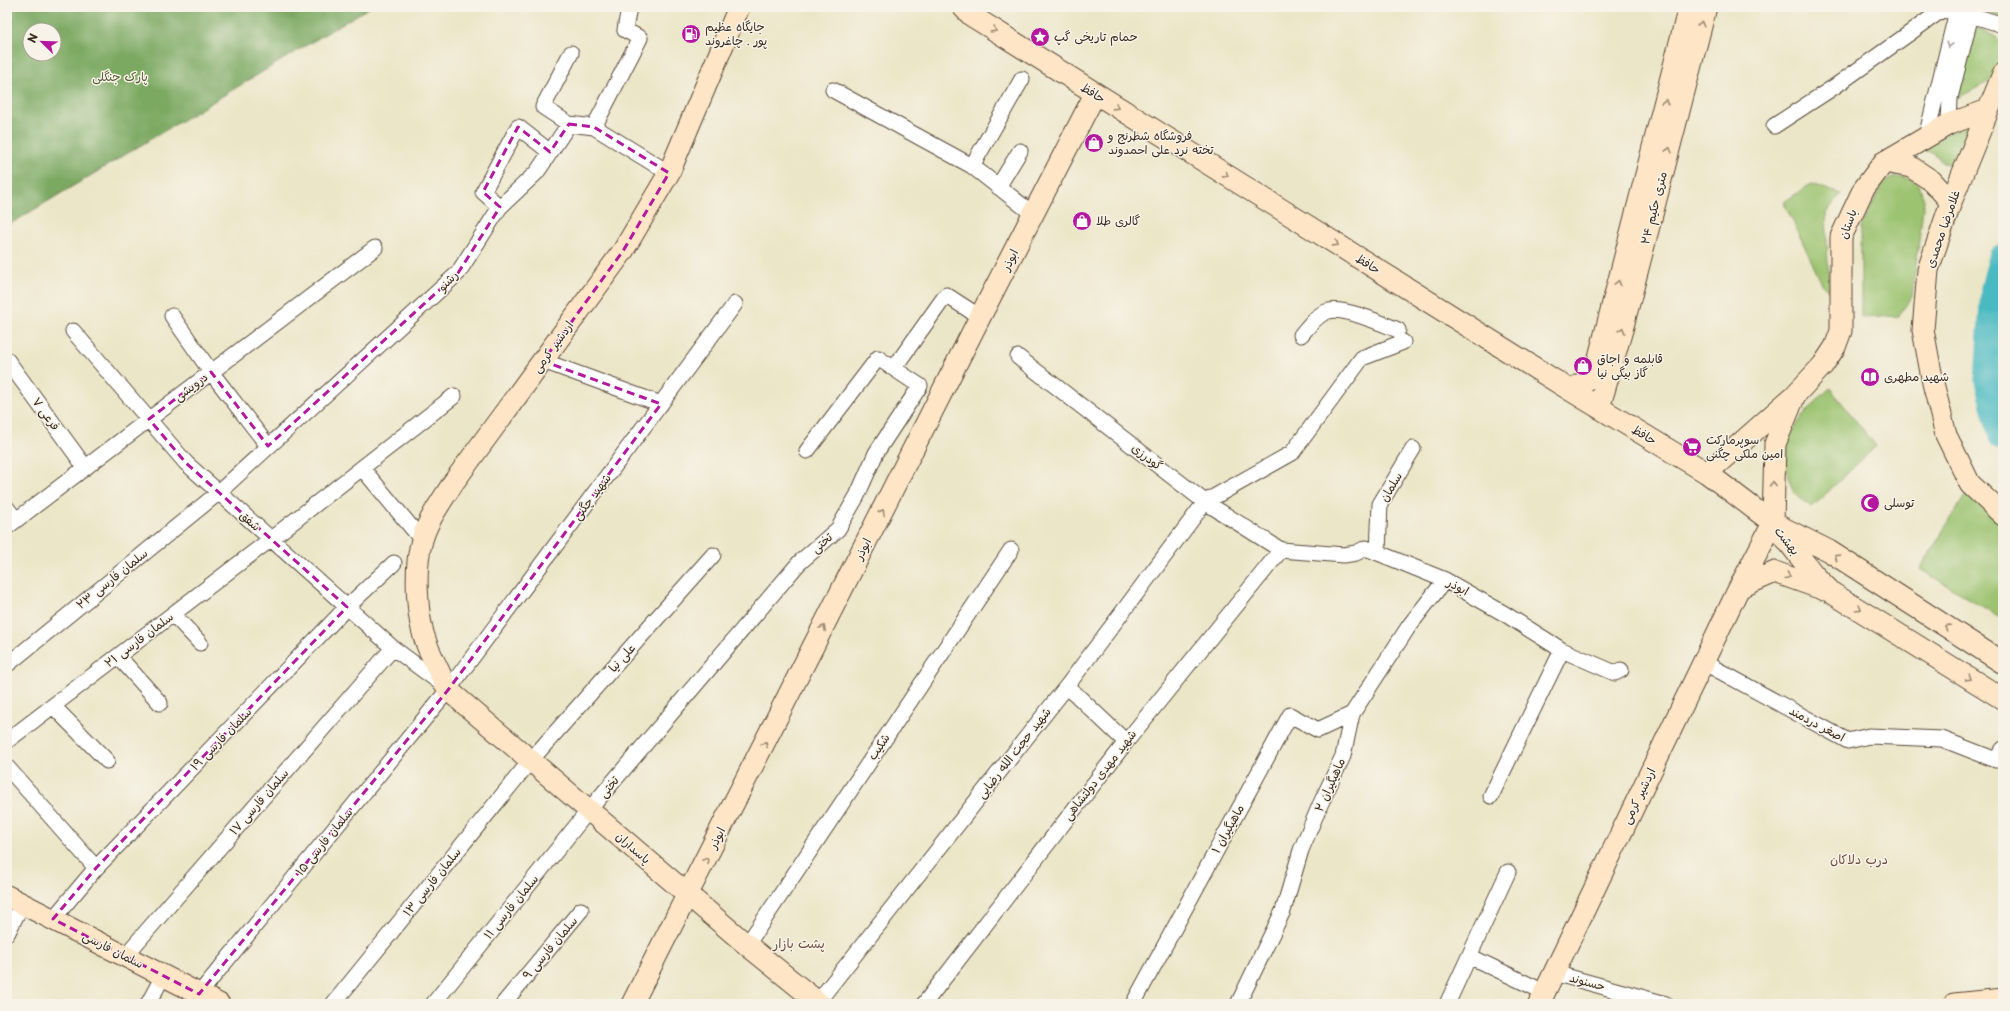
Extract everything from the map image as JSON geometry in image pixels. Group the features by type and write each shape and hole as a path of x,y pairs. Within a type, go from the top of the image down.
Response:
{"main road":[{"name":"اردشیر کرمی","path":"448,690 427,644 418,603 418,562 422,540 429,523 453,483 623,251 669,173 739,7"},
{"name":"حافظ","path":"963,7 972,16 1095,94 1599,408 1707,473 1773,523"},
{"name":"۲۴ متری حکیم","path":"1570,390 1588,380 1597,365 1689,7"},
{"name":"۲۴ متری حکیم","path":"1599,408 1624,323 1706,7"},
{"name":"غلامرضا محمدی","path":"2003,74 1951,202 1928,270 1923,330 1933,383 1946,435 1970,484 2003,515"},
{"name":"ابوذر","path":"632,1004 689,895 980,317 1095,94"},
{"name":"باستان","path":"1707,473 1794,395 1823,365 1835,347 1841,331 1841,237 1863,190 1884,162 1949,124 1988,110"},
{"path":"1884,162 1912,167 1932,181 1951,202"},
{"name":"باستان","path":"1773,523 1775,444 1794,395"},
{"name":"اردشیر کرمی","path":"1542,998 1703,662 1773,523"},
{"name":"بهشت","path":"1773,523 1814,575 1832,593 1995,694"},
{"name":"بهشت","path":"1773,523 1829,551 2003,663"},
{"path":"1739,588 1775,572 1832,593"},
{"path":"1995,694 2003,663"},
{"name":"پاسداران","path":"448,690 747,945 818,1003"},
{"name":"سلمان فارسی","path":"15,900 219,1004"},
{"path":"1954,1004 2003,999"}],"street":[{"path":"594,127 640,38 625,30 629,7"},
{"path":"1774,126 1834,87 1942,10 1965,10 2003,25"},
{"path":"1949,124 1950,98 1965,10"},
{"path":"1926,137 1965,10"},
{"path":"571,53 543,107 569,124 594,127 669,173"},
{"path":"972,166 1022,79"},
{"path":"833,90 972,166 1033,214"},
{"name":"رشنو","path":"218,492 458,273 500,207 537,172 569,124"},
{"path":"500,207 483,192 518,127 550,152"},
{"path":"998,187 1020,151"},
{"name":"درویشی","path":"11,523 375,248"},
{"path":"894,368 946,295 980,317"},
{"name":"شهید چگنی","path":"448,690 735,304"},
{"path":"1205,502 1292,453 1362,358 1400,336 1354,313 1329,311 1316,319 1301,335"},
{"path":"172,316 211,372 268,446"},
{"name":"شفق","path":"73,331 186,463 393,648 448,690"},
{"name":"گودرزی","path":"1018,357 1205,502 1281,550"},
{"name":"تختی","path":"589,810 799,563 838,529 857,496 876,453 920,386 878,358 807,451"},
{"name":"فرعی ۷","path":"7,360 85,468"},
{"path":"543,361 661,404"},
{"name":"سلمان فارسی ۲۱","path":"7,741 271,540 454,396"},
{"name":"سلمان","path":"1378,552 1380,504 1413,449"},
{"path":"362,468 422,540"},
{"name":"سلمان فارسی ۲۳","path":"7,665 218,492"},
{"name":"شهید حجت الله رضایی","path":"818,1003 1067,686 1205,502"},
{"path":"7,508 11,523"},
{"name":"ابوذر","path":"1281,550 1344,554 1356,553 1366,548 1378,552 1445,580 1505,614 1562,650 1615,673 1621,670"},
{"name":"شکیب","path":"747,945 1010,550"},
{"name":"شهید مهدی دولتشاهی","path":"924,1004 1126,742 1281,550"},
{"name":"علی نیا","path":"531,760 713,555"},
{"name":"سلمان فارسی ۱۹","path":"53,919 96,868 347,607 394,563"},
{"name":"ماهیگیران ۲","path":"1238,1004 1284,911 1301,850 1343,756 1352,714 1409,626 1445,580"},
{"path":"173,614 200,643"},
{"name":"سلمان فارسی ۱۷","path":"125,956 393,648"},
{"path":"1491,796 1562,650"},
{"path":"118,656 160,703"},
{"name":"اصغر دردمند","path":"1703,662 1848,741 1869,736 1942,740 1996,760 2003,748"},
{"path":"1067,686 1126,742"},
{"name":"سلمان فارسی ۱۵","path":"199,994 448,690"},
{"path":"53,706 106,760"},
{"name":"ماهیگیران ۱","path":"1132,1004 1290,715 1318,730 1352,714"},
{"name":"سلمان فارسی ۱۳","path":"333,1004 531,760"},
{"path":"7,768 96,868"},
{"name":"سلمان فارسی ۱۱","path":"433,1004 589,810"},
{"path":"1448,1004 1508,872"},
{"path":"7,934 15,900"},
{"name":"سلمان فارسی ۹","path":"503,1004 581,910"},
{"path":"1469,956 1542,998"},
{"name":"حسنوند","path":"1554,973 1666,1004"},
{"path":"148,1004 163,976"}],"highlighted area":[{"path":"569,124 594,127 669,173 623,251 543,361 661,404 448,690 199,994 53,919 96,868 347,607 186,463 149,419 211,372 268,446 458,273 500,207 483,192 518,127 550,152"}],"green space":[{"name":"پارک جنگلی","path":"7,7 370,7 7,226"},
{"path":"1980,7 2003,7 2003,18 1979,9"},
{"path":"1977,27 2003,41 2003,56 1992,80 1957,98"},
{"path":"1964,125 1967,135 1957,165 1943,163 1934,153 1918,149"},
{"path":"1894,177 1909,178 1919,184 1924,200 1912,297 1898,316 1861,318 1861,227 1882,185"},
{"path":"1811,184 1841,194 1826,213 1829,292 1822,284 1784,202"},
{"path":"1830,388 1876,446 1812,507 1801,500 1792,488 1787,471 1786,458 1788,446 1797,424 1812,405"},
{"path":"1968,491 2003,526 2003,619 1920,569"}],"waterway":[{"path":"2003,258 1995,288 1989,381 2003,436"}],"place":[{"name":"جایگاه عظیم پور . چاغروند","path":"691,34"},
{"name":"حمام تاریخی گپ","path":"1040,37"},
{"name":"فروشگاه شطرنج و تخته نرد علی احمدوند","path":"1094,143"},
{"name":"گالری طلا","path":"1082,221"},
{"name":"قابلمه و اجاق گاز بیگی نیا","path":"1583,366"},
{"name":"شهید مطهری","path":"1870,377"},
{"name":"سوپرمارکت امین ملکی چگنی","path":"1692,447"},
{"name":"توسلی","path":"1870,503"}],"district":[{"name":"درب دلاکان","path":"1859,859"},
{"name":"پشت بازار","path":"799,943"}]}
